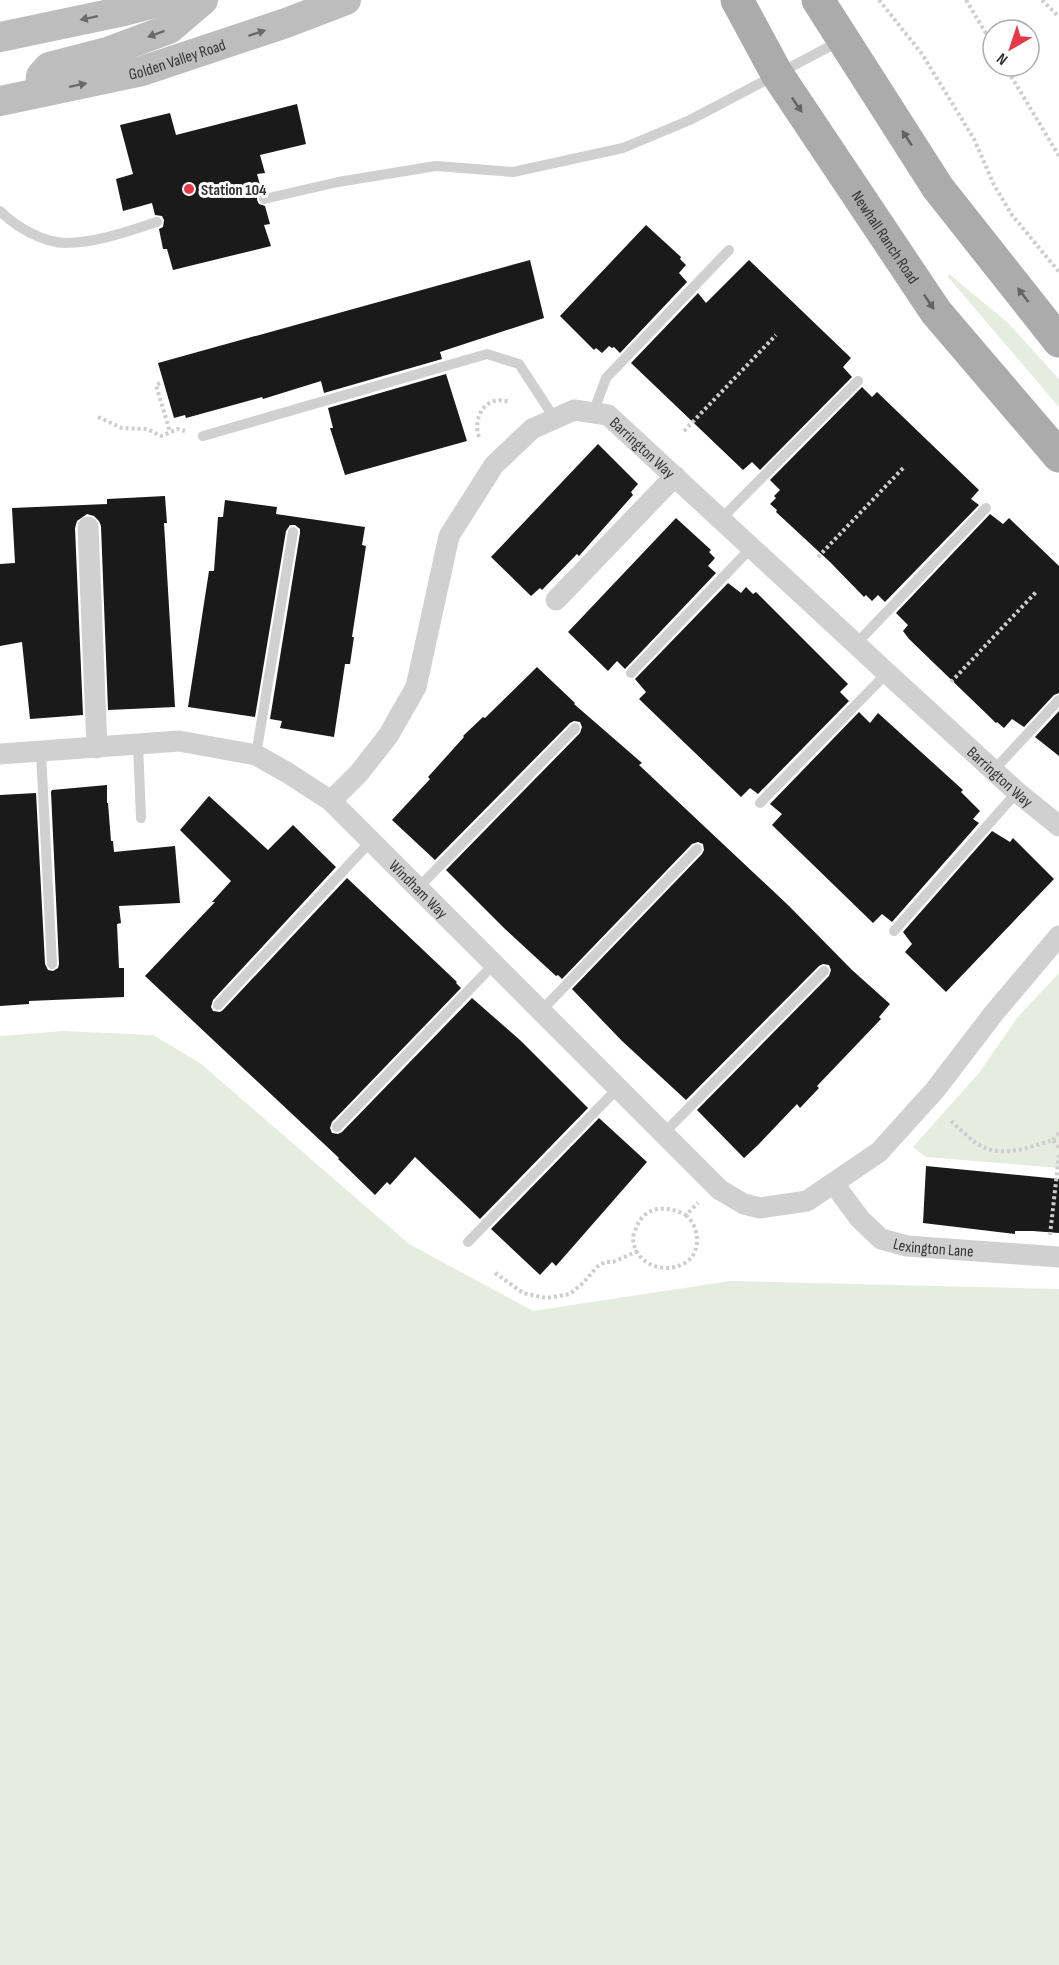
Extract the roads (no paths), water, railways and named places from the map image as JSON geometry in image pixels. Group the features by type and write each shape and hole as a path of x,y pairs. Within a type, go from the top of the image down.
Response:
{"main road":[{"path":"0,37 166,0"},
{"path":"42,92 41,76 49,67 107,52 169,29 203,0"},
{"name":"Golden Valley Road","path":"0,101 142,71 286,23 346,0"},
{"name":"Newhall Ranch Road","path":"737,0 777,74 936,312 1059,456"},
{"path":"818,0 938,188 1059,341"}],"street":[{"name":"Barrington Way","path":"331,801 359,773 388,736 416,687 449,536 494,465 532,429 574,410 608,415 1017,792 1059,826"},
{"path":"556,600 675,476"},
{"path":"88,527 97,748"},
{"name":"Windham Way","path":"0,754 41,753 179,741 256,755 331,801 720,1190 744,1204 760,1208 807,1201 834,1184"},
{"path":"834,1184 879,1152 936,1090 994,1013 1059,936"},
{"name":"Lexington Lane","path":"834,1184 860,1219 881,1239 907,1246 1053,1256"}],"lane":[{"path":"264,199 338,182 435,166 513,172 623,148 690,120 843,39"},
{"path":"0,212 10,222 35,235 64,243 93,239 157,222"},
{"path":"592,413 606,378 729,250"},
{"path":"203,435 487,354 519,364 555,419"},
{"path":"721,519 858,381"},
{"path":"856,644 986,508"},
{"path":"256,755 292,532"},
{"path":"631,673 752,547"},
{"path":"760,803 887,673"},
{"path":"994,770 1059,700"},
{"path":"418,888 574,728"},
{"path":"138,744 141,818"},
{"path":"41,753 52,964"},
{"path":"894,931 1017,792"},
{"path":"218,1005 371,842"},
{"path":"541,1011 697,849"},
{"path":"338,1127 494,964"},
{"path":"664,1133 824,971"},
{"path":"468,1242 618,1088"}],"place":[{"name":"Station 104","path":"189,189"}]}
